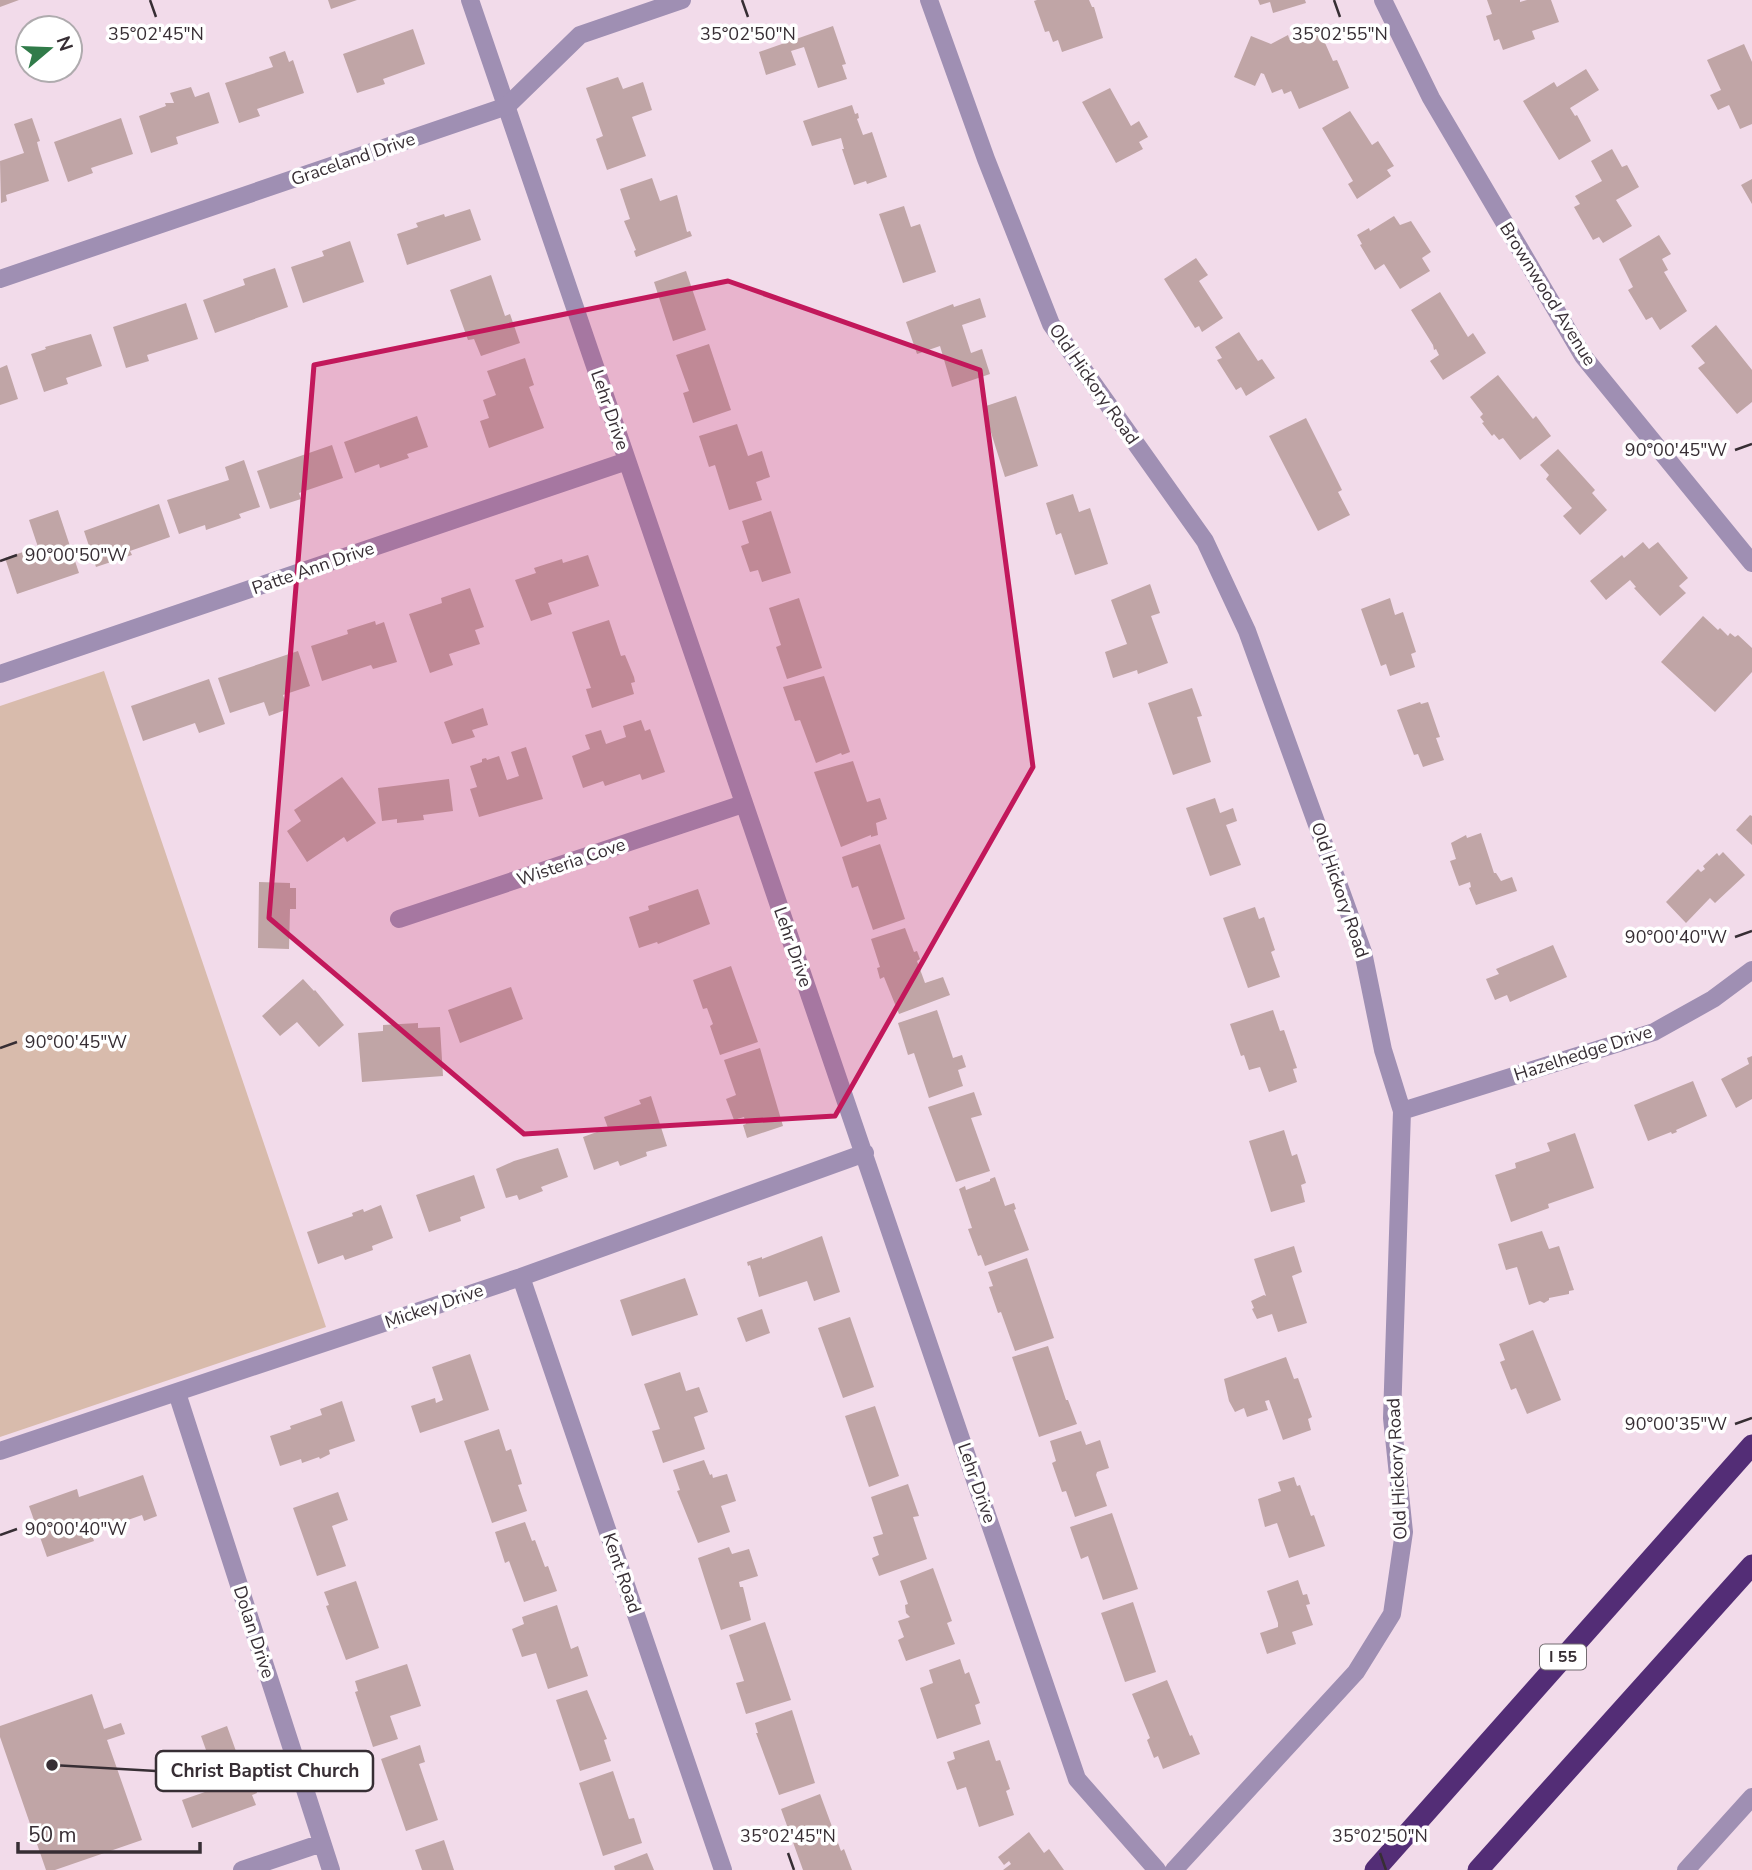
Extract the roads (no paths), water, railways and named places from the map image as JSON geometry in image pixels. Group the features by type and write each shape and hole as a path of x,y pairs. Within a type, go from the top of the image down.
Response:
{"highway":[{"name":"I 55","path":"1375,1870 1752,1444"},
{"path":"1478,1870 1752,1565"}],"street":[{"name":"Lehr Drive","path":"470,0 1077,1779 1157,1870"},
{"name":"Graceland Drive","path":"0,279 507,106 580,35 682,0"},
{"name":"Old Hickory Road","path":"929,0 986,159 1051,324 1205,541 1247,631 1363,952 1383,1050 1402,1111 1392,1418 1404,1532 1392,1614 1356,1672 1174,1870"},
{"name":"Brownwood Avenue","path":"1382,0 1431,98 1583,356 1752,562"},
{"name":"Patte Ann Drive","path":"0,674 627,461"},
{"name":"Wisteria Cove","path":"398,919 743,804"},
{"name":"Hazelhedge Drive","path":"1402,1111 1654,1032 1713,999 1752,970"},
{"name":"Mickey Drive","path":"0,1451 521,1277 865,1153"},
{"name":"Kent Road","path":"521,1277 723,1870"},
{"name":"Dolan Drive","path":"177,1393 331,1870"},
{"path":"1686,1870 1752,1797"},
{"path":"242,1870 321,1843"}],"place":[{"name":"Christ Baptist Church","path":"52,1765"}]}
